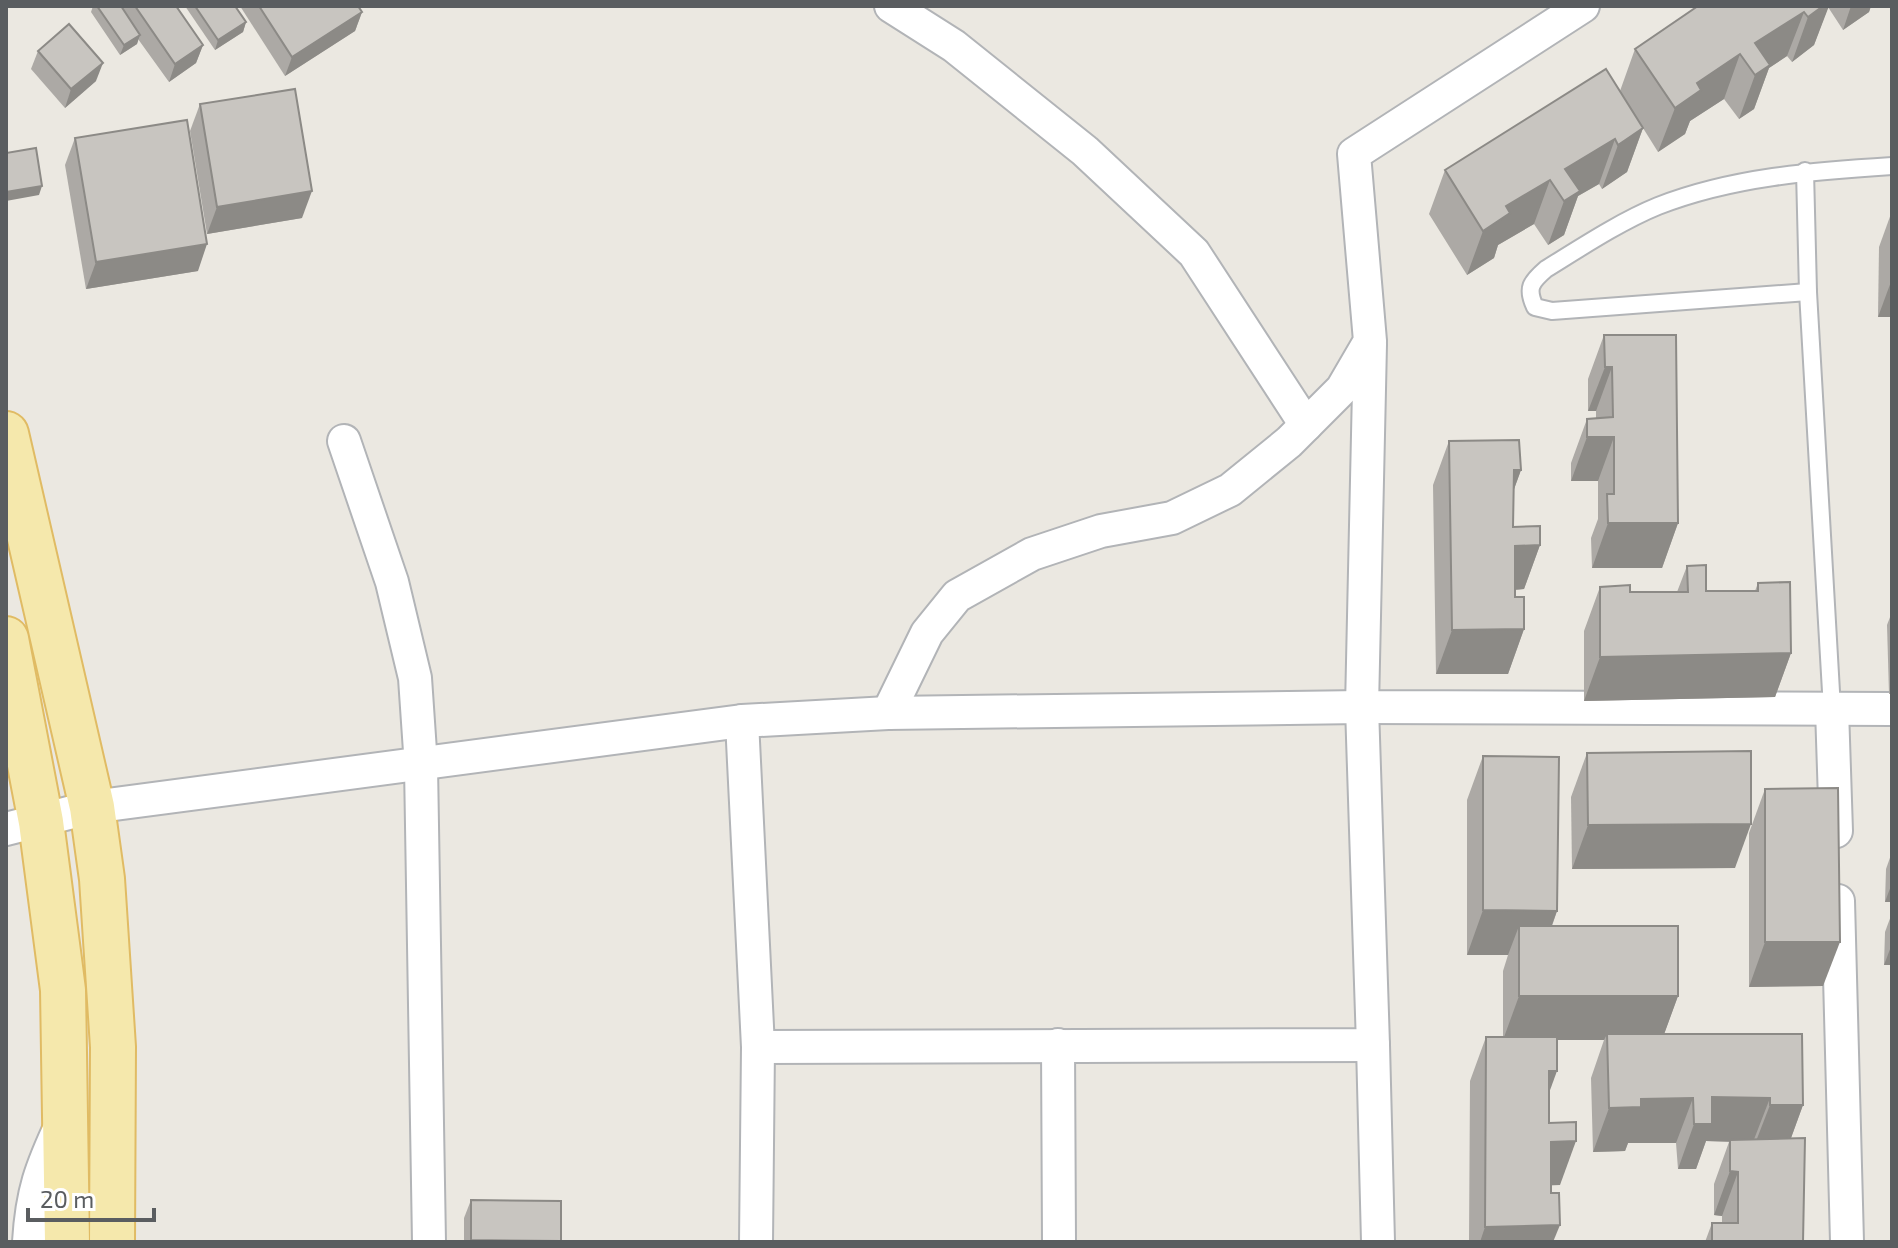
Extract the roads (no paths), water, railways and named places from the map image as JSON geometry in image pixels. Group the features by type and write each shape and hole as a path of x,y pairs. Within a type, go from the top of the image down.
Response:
{"main road":[{"path":"6,434 92,807 103,892 113,1047 112,1242"},
{"path":"6,639 24,826 63,990 67,1242"}],"street":[{"path":"891,6 954,46 1085,151 1194,253 1306,425"},
{"path":"1378,1242 1362,707 1370,341 1354,154 1583,6"},
{"path":"888,713 927,633 957,596 1032,554 1101,531 1172,518 1230,490 1289,442 1342,389 1370,341"},
{"path":"344,441 392,582 415,678 421,766 429,1242"},
{"path":"24,826 92,807 421,766 742,721 888,713 1362,707 1892,709"},
{"path":"1832,709 1847,1242"},
{"path":"742,721 758,1047 756,1242"},
{"path":"1058,1045 1059,1242"},
{"path":"758,1047 1373,1045"},
{"path":"29,1242 31,1203 43,1163 65,1116"}],"lane":[{"path":"1808,292 1552,311 1535,307 1530,295 1532,280 1546,269 1656,207 1715,188 1805,171 1892,166"},
{"path":"1805,171 1808,292 1832,709"}]}
